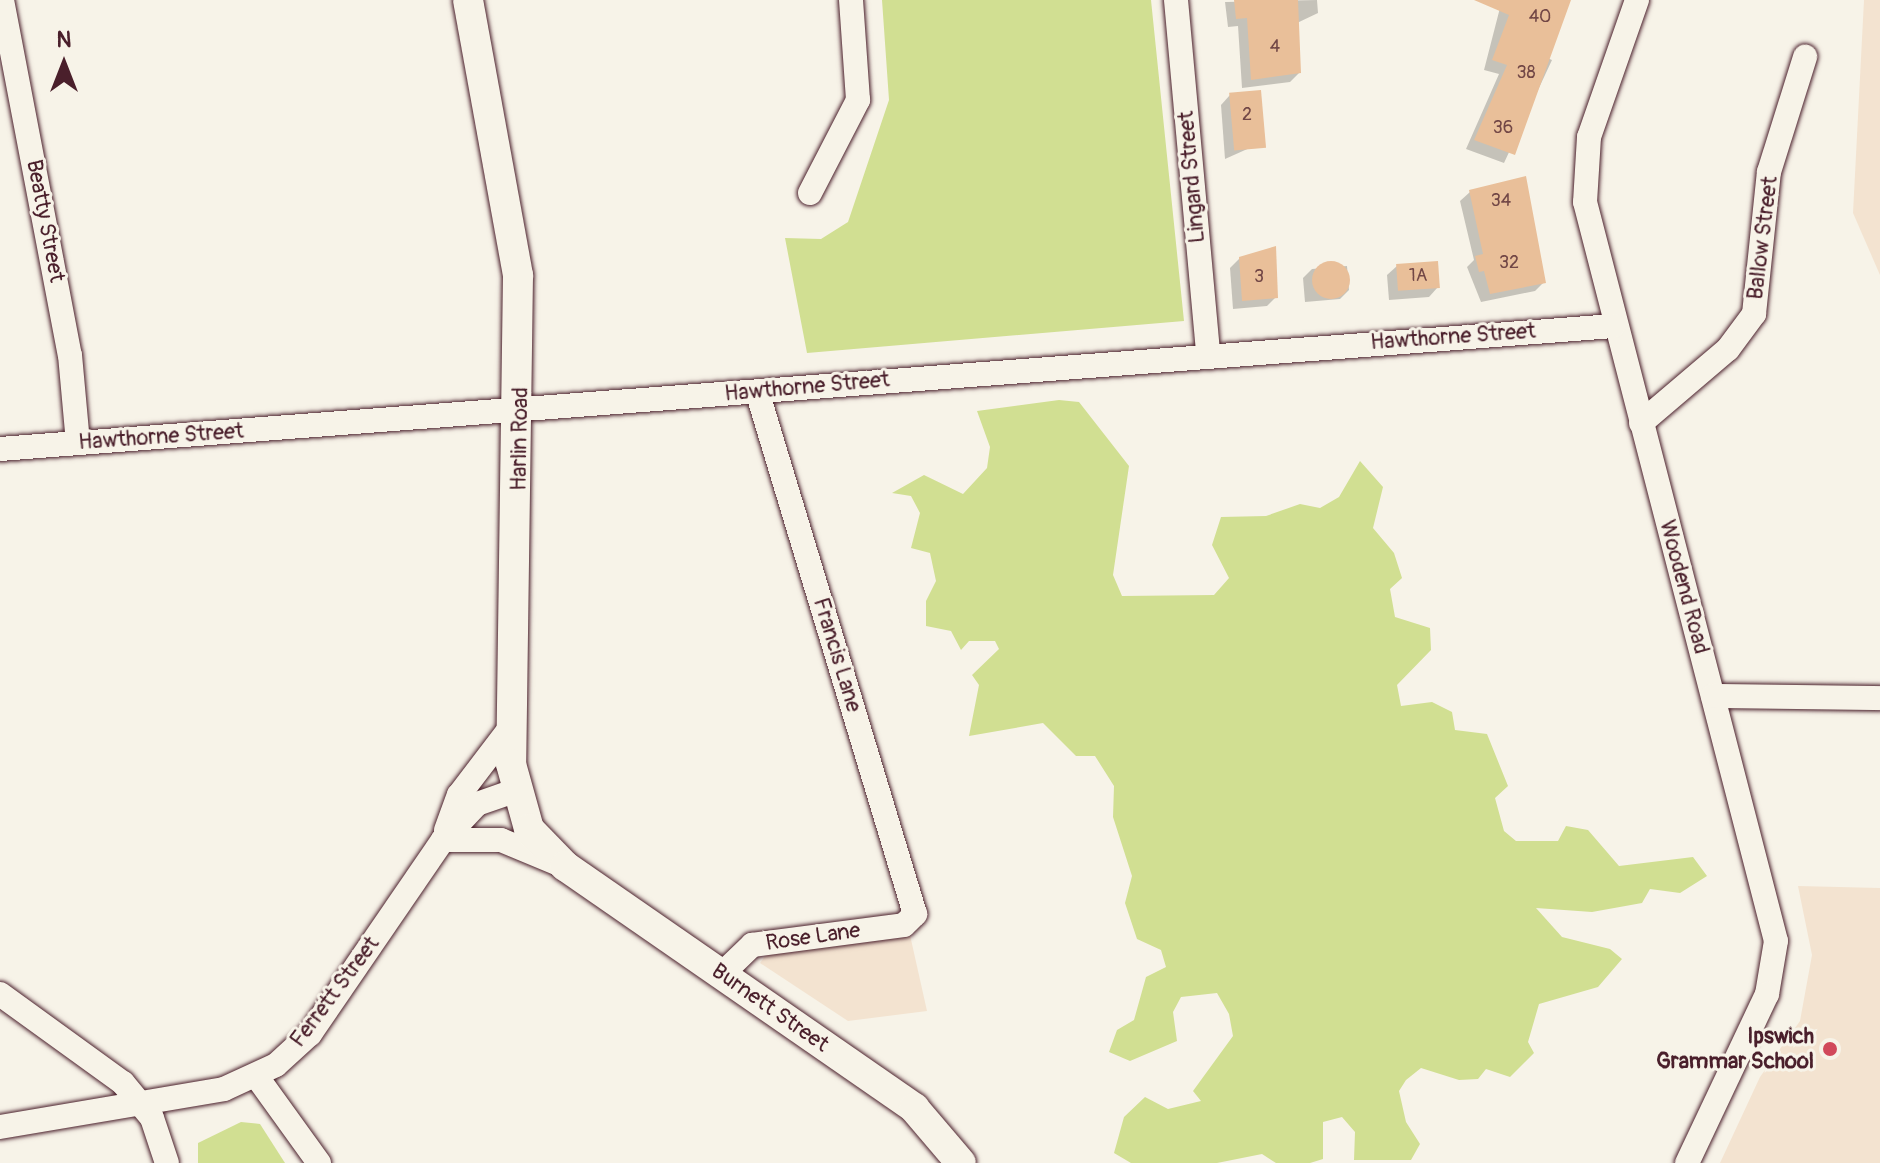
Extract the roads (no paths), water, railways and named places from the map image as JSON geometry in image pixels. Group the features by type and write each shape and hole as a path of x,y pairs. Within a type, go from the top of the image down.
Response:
{"main road":[{"name":"Harlin Road","path":"468,0 512,214 522,410 513,724 517,790 529,829 565,866"},
{"name":"Burnett Street","path":"565,866 914,1108 949,1159"}],"street":[{"name":"Beatty Street","path":"2,0 70,355 78,443"},
{"path":"810,193 858,100 851,0"},
{"name":"Lingard Street","path":"1176,0 1208,355"},
{"name":"Woodend Road","path":"1637,0 1589,137 1585,173 1613,326 1774,931 1776,963 1687,1163"},
{"name":"Ballow Street","path":"1641,423 1728,349 1754,314 1769,172 1805,57"},
{"name":"Hawthorne Street","path":"0,449 1613,326"},
{"name":"Francis Lane","path":"757,391 913,919"},
{"path":"1713,696 1880,698"},
{"path":"513,724 459,795 443,840 501,840 565,866"},
{"name":"Ferrett Street","path":"0,1127 257,1077 310,1034 443,840 477,804 517,790"},
{"name":"Rose Lane","path":"722,974 752,945 913,919"},
{"path":"0,994 93,1055 140,1099 167,1163"},
{"path":"257,1077 319,1163"}],"place":[{"name":"Ipswich Grammar School","path":"1830,1049"}]}
